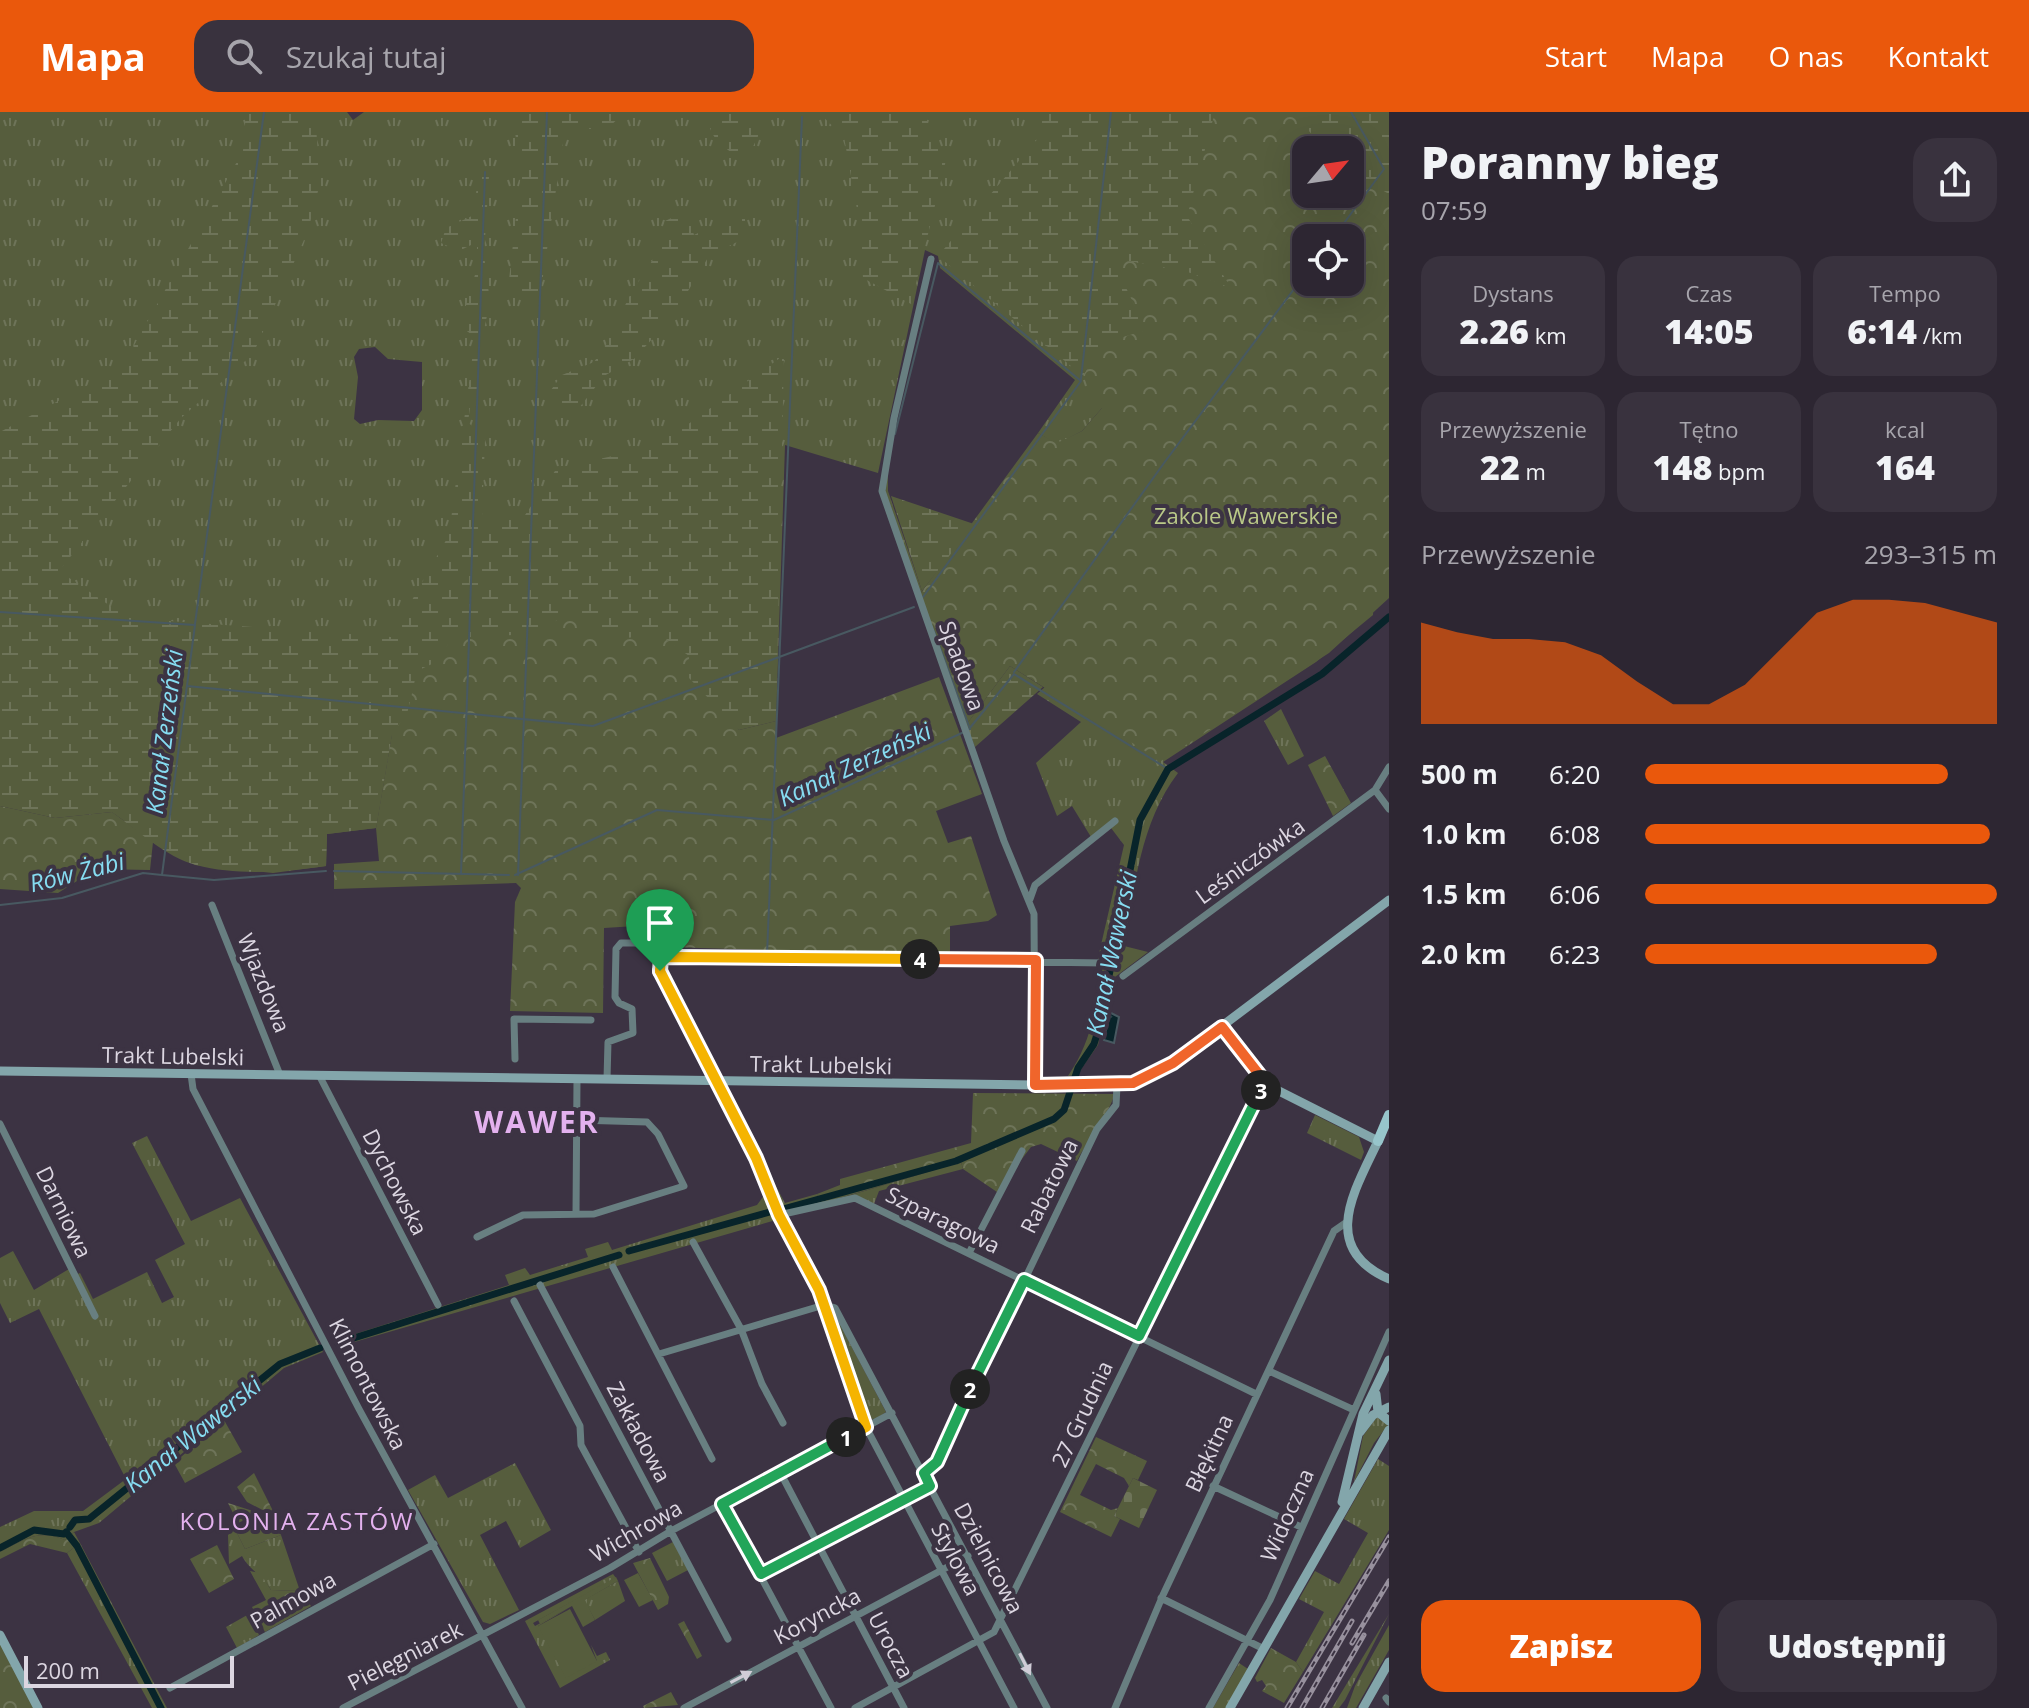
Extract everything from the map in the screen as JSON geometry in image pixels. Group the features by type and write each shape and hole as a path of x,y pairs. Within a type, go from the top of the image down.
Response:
{"main road":[{"path":"1378,1141 1389,1115"}],"street":[{"name":"Spadowa","path":"931,259 894,418 882,491 1004,841 1023,891 1030,899 1036,960 1035,1085"},
{"name":"Leśniczówka","path":"1123,976 1375,790 1389,767"},
{"path":"1375,790 1389,809"},
{"path":"1030,899 1035,885 1115,821"},
{"name":"Trakt Lubelski","path":"0,1071 1117,1086 1153,1075 1222,1027 1389,900"},
{"name":"Wjazdowa","path":"212,905 280,1075"},
{"path":"607,1079 608,1042 633,1033 632,1009 619,1003 615,997 616,949 621,943 642,943"},
{"path":"659,1354 824,1305 779,1215 756,1158 660,971 661,958 1106,963"},
{"path":"515,1059 514,1019 591,1020"},
{"path":"1222,1027 1265,1082 1378,1141 1353,1194 1347,1222 1349,1240 1356,1256 1388,1279"},
{"name":"Klimontowska","path":"191,1074 193,1089 359,1409 522,1708"},
{"name":"Dychowska","path":"319,1075 438,1305"},
{"path":"576,1214 577,1079"},
{"name":"27 Grudnia","path":"979,1642 994,1632 1002,1619 1265,1082"},
{"name":"Rabatowa","path":"924,1473 937,1462 1097,1129 1116,1105 1117,1086"},
{"path":"477,1237 523,1215 594,1214 684,1186 658,1134 647,1122 577,1120"},
{"name":"Darniowa","path":"0,1124 95,1316"},
{"path":"969,1253 1022,1151"},
{"name":"Szparagowa","path":"779,1215 855,1198 1256,1394"},
{"name":"Błękitna","path":"1115,1708 1161,1598 1256,1394 1334,1231 1347,1222"},
{"path":"693,1242 741,1329 762,1384 783,1423"},
{"path":"613,1267 712,1459"},
{"name":"Zakładowa","path":"540,1285 728,1639"},
{"path":"514,1301 580,1426 581,1445 639,1552"},
{"name":"Dzielnicowa","path":"824,1305 835,1308 1047,1708"},
{"name":"Stylowa","path":"824,1305 866,1427 1014,1708"},
{"name":"Widoczna","path":"1209,1708 1270,1600 1389,1332"},
{"name":"Widoczna","path":"1334,1524 1348,1484 1358,1435 1389,1360"},
{"path":"1269,1371 1354,1410"},
{"path":"1379,1383 1374,1401 1378,1412 1389,1421"},
{"name":"Widoczna","path":"1358,1435 1378,1412 1389,1407"},
{"name":"Wichrowa","path":"483,1634 892,1413"},
{"name":"Widoczna","path":"1230,1708 1389,1430"},
{"name":"Urocza","path":"780,1472 904,1708"},
{"path":"761,1574 930,1486"},
{"path":"1213,1486 1301,1527"},
{"path":"722,1504 831,1708"},
{"name":"Palmowa","path":"170,1688 434,1544"},
{"name":"Koryncka","path":"684,1708 699,1705 798,1646 968,1556"},
{"path":"1161,1598 1264,1649"},
{"name":"Pielęgniarek","path":"343,1708 483,1634"},
{"path":"0,1635 38,1708"},
{"path":"855,1708 979,1642"},
{"path":"1363,1708 1389,1662"}],"green space":[{"path":"0,112 347,112 353,120 364,112 1389,112 1373,615 1316,662 1163,762 1178,773 1165,792 1147,834 1124,946 1148,952 1111,980 1098,1045 1077,1075 1068,1076 1083,1050 1092,1023 1103,966 1098,958 1124,845 1108,824 1091,837 1072,806 1057,816 1036,763 1081,722 1037,694 1045,687 1102,408 1082,431 1057,444 1038,433 1075,380 940,268 938,256 925,250 878,473 785,445 776,721 392,734 376,828 327,834 326,866 273,873 195,865 112,812 0,806","holes":["375,347 388,359 422,362 422,410 414,421 378,420 360,424 354,419 358,377 354,357 359,349"]},
{"path":"246,112 315,112 320,183 308,231 253,354 181,418 59,571 128,618 391,637 449,535 475,337 460,326 477,268 477,242 459,251 441,243 446,228 474,215 478,173 485,170 489,176 484,255 490,302 481,343 480,392 471,400 468,422 485,440 482,517 523,518 557,468 627,453 687,425 784,355 776,721 739,730 689,678 689,656 659,634 618,639 587,617 565,616 531,634 453,638 434,663 417,671 407,714 392,734 376,828 327,834 326,866 261,872 228,871 196,865 174,856 112,812 55,818 0,806 0,432 122,367 243,151"},
{"path":"512,112 625,112 608,128 565,130 540,296 508,289 521,172"},
{"path":"712,112 759,112 761,130 750,153 735,155 719,142 711,131"},
{"path":"818,112 923,112 946,160 911,304 863,278 860,226 844,137"},
{"path":"1043,112 1215,112 1187,216 1231,288 1185,271 1112,258 1146,330 1102,343 1083,376 938,256 1040,136"},
{"name":"Zakole Wawerskie","path":"1215,112 1389,112 1389,598 1329,653 1161,761 1010,666 966,725 920,594 1038,433 1057,443 1082,431 1102,408 1083,376 1102,343 1146,330 1111,258 1185,271 1230,287 1187,216"},
{"path":"1293,112 1389,112 1389,194 1364,180 1364,136 1313,136"},
{"path":"745,210 745,238 709,256 673,316 634,359 604,376 579,408 556,410 548,394 562,375 594,362 606,345 631,293 654,258 665,221 687,211 694,235"},
{"path":"884,475 888,476 888,491 922,591 920,594 884,492"},
{"path":"891,496 974,524 922,591"},
{"path":"565,616 587,617 618,639 659,634 689,656 739,730 776,721 776,738 939,677 982,794 936,811 948,843 971,836 997,915 988,921 950,926 950,956 669,947 651,925 604,928 603,1013 510,1011 515,902 521,888 516,883 334,889 334,864 379,861 376,828 392,734 407,714 417,671 434,663 453,638 531,634"},
{"path":"1010,666 1043,687 975,747 966,725"},
{"path":"1281,709 1304,756 1288,765 1264,721"},
{"path":"1325,756 1351,803 1333,816 1308,765"},
{"path":"0,806 55,818 112,812 153,842 150,870 96,869 58,893 0,889"},
{"path":"973,1093 1114,1094 1077,1161 1041,1144 1031,1147 997,1192 963,1169 961,1162 820,1204 817,1194 840,1185 840,1179 971,1143"},
{"path":"1315,1115 1359,1137 1364,1152 1361,1160 1307,1133"},
{"path":"147,1136 191,1221 240,1198 323,1352 284,1368 99,1523 74,1532 65,1540 39,1536 0,1552 0,1527 34,1511 83,1511 126,1479 39,1309 10,1323 0,1303 0,1258 13,1251 34,1290 69,1269 73,1276 80,1273 93,1299 147,1272 162,1303 174,1297 155,1260 185,1244 132,1143"},
{"path":"758,1153 785,1203 817,1194 821,1204 961,1162 963,1169 879,1191 874,1204 862,1198 781,1211"},
{"path":"765,1194 776,1220 337,1347 333,1341 509,1285 505,1275 525,1268 530,1275 588,1257 585,1249 608,1242 612,1250 757,1205"},
{"path":"829,1311 833,1311 886,1412 874,1420 861,1402"},
{"path":"1377,1417 1388,1425 1374,1443 1354,1482 1363,1436"},
{"path":"224,1420 242,1452 185,1483 174,1463"},
{"path":"1096,1437 1147,1461 1138,1480 1133,1478 1129,1486 1124,1478 1096,1464 1080,1495 1111,1510 1118,1508 1114,1516 1120,1519 1111,1537 1060,1512"},
{"path":"1378,1459 1389,1466 1389,1530 1303,1672 1296,1662 1324,1612 1299,1599 1315,1571 1339,1584 1368,1533 1344,1519"},
{"path":"515,1463 551,1530 520,1548 506,1521 480,1535 519,1610 490,1624 483,1622 408,1490 435,1475 448,1498"},
{"path":"254,1473 276,1517 247,1502 237,1487"},
{"path":"1133,1478 1157,1490 1139,1528 1114,1516"},
{"path":"228,1503 259,1513 238,1523"},
{"path":"264,1515 275,1523 281,1535 245,1549 235,1529"},
{"path":"235,1529 245,1549 281,1535 300,1591 271,1590 242,1556 229,1564 228,1535"},
{"path":"74,1532 80,1543 67,1553 30,1544 0,1559 0,1552 24,1540 47,1535 65,1540"},
{"path":"673,1542 688,1570 667,1581 652,1553"},
{"path":"80,1543 167,1708 152,1708 67,1553"},
{"path":"217,1545 234,1579 209,1593 190,1559"},
{"path":"650,1558 669,1597 668,1604 658,1610 633,1563"},
{"path":"250,1571 260,1573 271,1590 300,1591 311,1606 265,1632 252,1607 266,1600"},
{"path":"638,1573 653,1600 639,1607 624,1580"},
{"path":"613,1574 616,1578 533,1623 535,1626 569,1608 538,1626 597,1661 591,1645 597,1656 606,1652 610,1660 560,1688 525,1621"},
{"path":"616,1577 618,1581 585,1600 595,1620 583,1627 572,1606 540,1624 538,1620"},
{"path":"618,1581 625,1601 595,1620 584,1600"},
{"path":"570,1609 597,1661 566,1678 538,1626"},
{"path":"249,1614 259,1635 237,1648 226,1627"},
{"path":"1389,1614 1345,1700 1339,1708 1332,1708"},
{"path":"684,1621 702,1656 697,1659 678,1624"},
{"path":"1389,1625 1389,1650 1356,1708 1347,1708 1355,1686"},
{"path":"0,1635 38,1708 0,1708"},
{"path":"1271,1648 1296,1662 1303,1672 1284,1703 1262,1691 1266,1686 1262,1680 1257,1682 1255,1678"},
{"path":"1239,1663 1248,1669 1226,1708 1213,1708"},
{"path":"671,1692 678,1705 644,1708 643,1706"}],"water":[{"path":"1109,1012 1119,1017 1114,1043 1104,1040"}],"waterway":[{"path":"195,624 264,112"},
{"path":"518,875 547,112"},
{"path":"1081,379 1111,112"},
{"path":"1343,224 1384,169 1351,112"},
{"path":"767,954 802,117"},
{"path":"461,874 485,172"},
{"path":"895,434 938,263 1081,381 923,597"},
{"path":"1014,672 1292,292"},
{"path":"187,686 593,726 914,607"},
{"name":"Kanał Zerzeński","path":"0,612 195,625 162,875 214,880 326,871"},
{"name":"Kanał Wawerski","path":"783,1209 956,1161 1054,1119 1064,1110 1078,1068 1094,1044 1098,1031 1140,820 1168,769 1322,674 1389,617"},
{"path":"934,631 970,729"},
{"name":"Kanał Zerzeński","path":"969,729 1014,674 1168,769"},
{"name":"Kanał Zerzeński","path":"515,875 657,810 774,820 964,732"},
{"name":"Kanał Zerzeński","path":"334,871 509,875"},
{"name":"Rów Żabi","path":"0,905 62,898 143,873 162,875"},
{"name":"Kanał Wawerski","path":"629,1251 770,1212"},
{"name":"Kanał Wawerski","path":"338,1343 619,1255"},
{"name":"Kanał Wawerski","path":"70,1527 75,1520 89,1519 280,1364 320,1348"},
{"path":"0,1548 34,1530 64,1534"},
{"name":"Kanał Wawerski","path":"66,1532 77,1546 161,1708"}],"railway":[{"path":"1287,1708 1389,1537"},
{"path":"1352,1643 1389,1581"},
{"path":"1302,1708 1352,1621"},
{"path":"1322,1708 1364,1635"}],"district":[{"name":"WAWER","path":"537,1123"},
{"name":"KOLONIA ZASTÓW","path":"297,1522"}],"route":[{"path":"671,957 1036,960 1035,1085 1117,1086 1133,1083 1173,1063 1222,1027 1265,1082 1139,1336 1024,1280 937,1462 924,1473 930,1486 761,1574 722,1504 866,1427 819,1290 779,1215 756,1158 660,971 661,958 671,957"}]}
